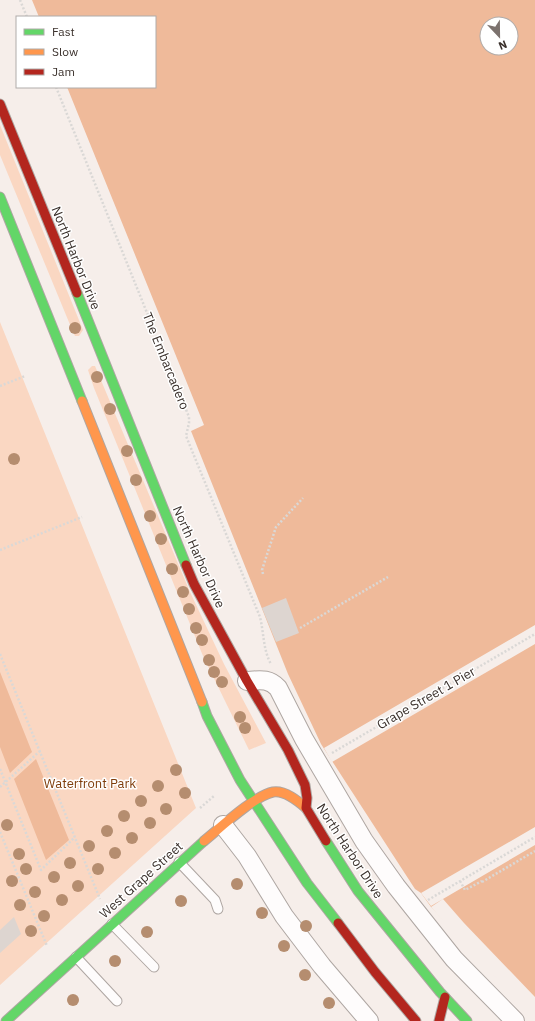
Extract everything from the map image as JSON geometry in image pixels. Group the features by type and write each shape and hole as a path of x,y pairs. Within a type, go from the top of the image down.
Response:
{"main road":[{"name":"North Harbor Drive","path":"0,104 194,584 247,681 288,750 305,785 307,798 306,808 358,891 412,959 467,1021"},
{"path":"0,197 207,716 240,780 307,883 375,972 416,1021"},
{"name":"West Grape Street","path":"6,1021 179,862 254,801 274,792 292,796 306,808"},
{"path":"439,1021 445,997"}],"street":[{"path":"247,681 266,680 273,683 278,688 304,739 364,841 415,911 454,959 514,1021"},
{"path":"224,824 247,856 284,916 322,966 369,1021"}],"lane":[{"path":"179,862 215,900 218,910"},
{"path":"112,924 154,967"},
{"path":"76,957 117,1000"}],"path":[{"path":"20,0 27,16"},
{"name":"The Embarcadero","path":"56,88 189,417 186,436 260,618 264,630 265,649 273,666"},
{"path":"0,386 25,376"},
{"path":"263,574 262,570 276,526 303,498"},
{"path":"0,550 82,517"},
{"path":"300,628 388,577"},
{"name":"Grape Street 1 Pier","path":"318,762 535,634"},
{"path":"0,654 100,899"},
{"path":"0,787 40,751"},
{"path":"0,769 41,870 75,836"},
{"path":"200,808 214,796"},
{"path":"0,832 47,946"},
{"path":"415,911 421,904 535,837"},
{"path":"482,882 535,851"},
{"path":"460,881 465,890 494,875"}],"green space":[{"path":"0,125 83,330 79,336 75,336 73,332 0,155"},
{"name":"Waterfront Park","path":"0,322 196,808 0,985"},
{"path":"92,366 95,366 190,592 224,664 266,743 249,750 203,656 94,388 88,370"}],"shaded area":[{"path":"32,0 535,0 535,1015 431,907 421,893 415,889 321,744 288,674 191,431 204,425 67,88 156,88 156,16 39,16"},
{"path":"0,672 32,752 10,773 0,747"},
{"path":"36,759 69,840 46,860 14,779"}],"pier":[{"path":"535,625 535,644 332,762 324,748"},
{"path":"535,827 535,845 431,906 421,893"},
{"path":"443,899 535,997 535,1017 465,946 431,907"}],"building":[{"path":"286,598 299,633 276,642 262,608"},
{"path":"14,917 21,934 0,953 0,930"}],"traffic: fast":[{"path":"0,197 82,401"},
{"path":"77,293 186,565"},
{"path":"202,702 207,716 240,780 307,883 338,923"},
{"path":"6,1021 204,841"},
{"path":"326,841 358,891 440,992 467,1021"}],"traffic: slow":[{"path":"82,401 202,702"},
{"path":"204,841 247,806 273,792 287,794 306,808"}],"traffic: jam":[{"path":"0,104 77,293"},
{"path":"186,565 194,584 247,681 288,750 305,785 307,798 306,808 326,841"},
{"path":"338,923 375,972 416,1021"},
{"path":"439,1021 445,997"}]}
